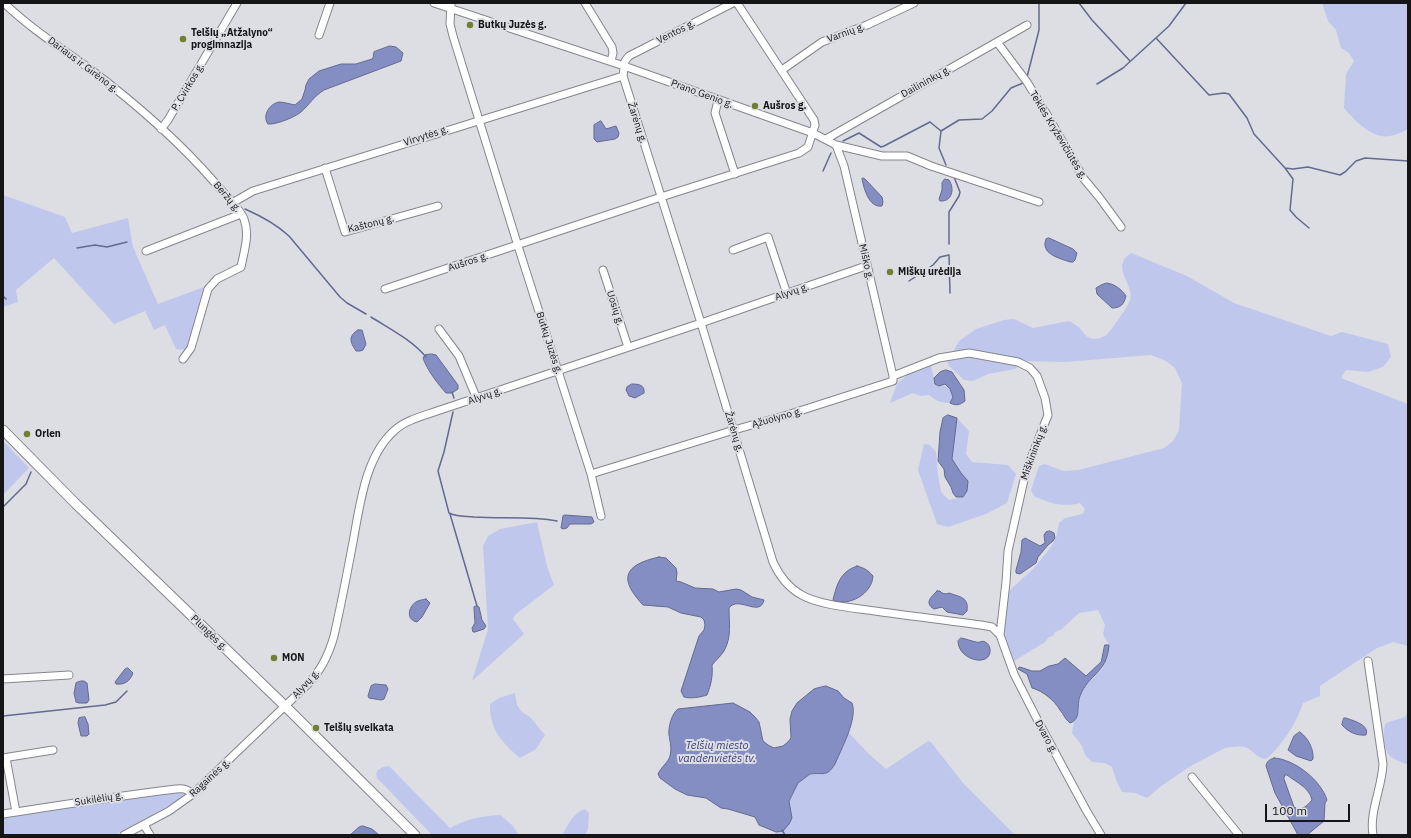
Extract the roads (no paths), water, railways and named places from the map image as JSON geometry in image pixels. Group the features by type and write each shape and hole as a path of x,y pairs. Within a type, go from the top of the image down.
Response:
{"main road":[{"name":"Plungės g.","path":"3,430 415,835"}],"street":[{"name":"Dariaus ir Girėno g.","path":"4,3 25,22 112,86 161,129"},
{"name":"P. Cvirkos g.","path":"161,129 168,120 237,3"},
{"path":"319,34 330,3"},
{"name":"Prano Genio g.","path":"434,3 450,6 611,61 813,133 836,145 882,156 907,156 937,168 1039,202"},
{"path":"585,3 612,46 613,53 611,61"},
{"name":"Ventos g.","path":"624,66 627,58 636,52 733,3"},
{"path":"737,3 814,120 815,125 813,133"},
{"name":"Varnių g.","path":"782,70 822,42 867,25 914,3"},
{"name":"Butkų Juzės g.","path":"450,6 450,24 453,36 591,474 601,516"},
{"name":"Dailininkų g.","path":"826,139 1027,25"},
{"name":"Teklės Kryževičiūtės g.","path":"997,42 1027,82 1084,179 1099,196 1121,227"},
{"name":"Žarėnų g.","path":"624,66 623,76 701,323 773,562 778,572 787,584 800,595 814,600 851,608 992,627 1000,635"},
{"name":"Virvytės g.","path":"232,203 253,191 623,76"},
{"path":"718,100 715,113 735,174"},
{"name":"Beržų g.","path":"161,129 188,154 241,214 244,219 247,240 240,267 217,279 208,289 191,348 183,359"},
{"name":"Aušros g.","path":"385,289 804,150 810,143 813,133"},
{"name":"Miško g.","path":"836,145 844,166 893,378"},
{"name":"Kaštonų g.","path":"325,168 345,232 438,206"},
{"path":"146,251 241,214"},
{"path":"733,250 768,236 787,294"},
{"name":"Alyvų g.","path":"286,707 315,677 332,644 366,483 372,463 380,447 401,425 866,266"},
{"name":"Uosių g.","path":"602,270 628,347"},
{"path":"439,329 459,356 477,399"},
{"name":"Miškininkų g.","path":"893,378 939,358 969,353 1018,362 1030,368 1037,376 1046,398 1048,415 1026,471 1019,500 1008,551 1000,635"},
{"name":"Ąžuolyno g.","path":"591,474 787,415 893,378"},
{"name":"Dvaro g.","path":"1000,635 1014,674 1086,810 1101,835"},
{"path":"1368,661 1383,764 1383,774 1372,825 1373,835"},
{"path":"3,679 69,675"},
{"name":"Ragainės g.","path":"124,835 169,811 193,794 286,707"},
{"path":"16,812 4,758 54,750"},
{"path":"1192,777 1239,835"},
{"name":"Sukilėlių g.","path":"3,814 182,788 193,794"},
{"path":"144,825 150,835"}],"water":[{"path":"390,46 396,47 403,53 401,61 324,90 298,114 290,118 271,124 268,124 266,121 266,114 275,103 279,102 295,105 302,99 309,79 319,71 341,64 356,64 372,59 374,52"},
{"path":"601,121 606,129 616,126 619,133 618,137 615,139 597,142 594,139 594,125"},
{"path":"863,178 882,197 882,206 877,206 870,201 864,188"},
{"path":"945,179 949,180 952,191 950,197 944,201 940,201 939,199 942,190 942,183"},
{"path":"1049,238 1073,249 1077,253 1075,260 1070,262 1056,257 1048,252 1045,244 1046,239"},
{"path":"1107,283 1118,288 1126,296 1120,306 1112,308 1097,294 1096,288"},
{"path":"358,330 362,330 366,344 363,350 356,351 352,345 351,337"},
{"path":"425,355 436,355 458,385 458,389 452,393 446,393 427,367 423,358"},
{"path":"946,370 952,372 964,390 965,401 960,404 954,405 950,403 953,397 950,389 945,384 939,386 935,384 934,378 940,372"},
{"path":"632,384 637,384 644,388 644,393 635,398 629,396 626,390 627,387"},
{"path":"948,415 957,418 952,459 968,481 967,491 963,497 956,497 953,493 945,477 944,469 938,461 940,432 943,418"},
{"path":"563,516 592,517 594,522 591,524 570,524 567,528 563,529 561,528"},
{"path":"1050,531 1054,533 1055,538 1038,557 1036,563 1020,574 1016,573 1022,540 1025,538 1040,546 1045,543 1044,535 1046,532"},
{"path":"659,557 666,558 676,568 676,581 695,588 713,589 719,592 736,589 741,590 752,597 764,600 762,605 758,607 738,604 729,608 730,630 727,646 712,665 710,688 707,695 696,698 687,698 684,697 681,691 699,636 704,630 704,620 701,617 681,613 668,607 643,605 635,596 630,587 628,574 632,569 638,564 647,560"},
{"path":"857,566 866,570 873,576 869,588 859,597 846,602 833,600 840,579 843,575"},
{"path":"937,591 963,598 967,603 967,611 963,615 947,612 942,607 934,609 931,607 929,602"},
{"path":"426,599 430,603 422,617 417,622 413,621 409,613 411,607 417,601"},
{"path":"474,607 479,607 482,620 486,626 484,629 473,632 472,628 475,623"},
{"path":"961,638 976,642 983,641 989,645 989,655 986,659 981,660 975,660 969,657 959,648 958,641"},
{"path":"1105,645 1109,645 1108,655 1105,662 1084,688 1080,696 1076,718 1070,723 1058,706 1040,691 1032,688 1027,674 1018,669 1020,667 1032,671 1040,671 1049,666 1058,664 1065,658 1086,676 1101,662"},
{"path":"128,668 133,673 127,682 116,684 115,682 125,669"},
{"path":"81,681 87,683 89,700 87,703 76,702 74,693 76,683"},
{"path":"375,684 386,685 388,689 384,699 369,698 368,696 371,686"},
{"name":"Telšių miesto vandenvietės tv.","path":"826,686 838,691 844,698 852,703 853,717 851,725 845,742 832,768 824,774 810,774 798,783 789,801 792,818 783,831 776,832 759,825 755,817 721,808 706,798 687,795 675,789 660,778 658,774 670,756 671,748 669,728 672,717 678,709 733,703 750,712 755,717 759,722 763,741 774,748 783,746 791,738 790,719 792,711 797,703 814,689"},
{"path":"85,717 88,724 89,734 87,736 81,736 78,723 79,718"},
{"path":"1344,718 1364,726 1367,732 1366,735 1356,734 1347,730 1342,725"},
{"path":"1300,732 1308,741 1311,748 1313,759 1311,761 1296,756 1288,750 1294,736"},
{"path":"1274,758 1282,759 1298,766 1313,778 1324,792 1327,800 1325,803 1324,821 1307,835 1298,835 1275,793 1266,766 1270,760","holes":["1285,775 1309,792 1312,800 1304,808 1299,809 1294,807 1284,779"]},
{"path":"363,826 372,829 379,835 350,835 359,827"}],"waterway":[{"path":"1027,77 1039,30 1039,3"},
{"path":"1079,3 1092,20 1130,61"},
{"path":"1097,84 1123,68 1169,26 1186,3"},
{"path":"1156,38 1209,95 1224,93 1229,94 1247,118 1254,134 1293,179 1290,210 1309,228"},
{"path":"946,165 939,148 941,131 959,120 982,119 992,111 1011,88 1023,83"},
{"path":"843,141 859,133 881,147 930,122 941,131"},
{"path":"823,171 831,153"},
{"path":"1285,168 1293,169 1308,167 1340,175 1356,161 1365,158 1408,161"},
{"path":"949,244 949,212 960,192 954,177"},
{"path":"245,209 257,214 289,236 340,297 366,314"},
{"path":"77,248 95,245 107,247 127,242"},
{"path":"909,281 933,265 940,257 949,255 950,293"},
{"path":"3,296 6,299"},
{"path":"371,317 414,345 426,357"},
{"path":"452,392 454,398"},
{"path":"453,412 438,471 449,513 461,516 484,518 547,519 557,521"},
{"path":"3,507 26,484 31,472"},
{"path":"450,514 477,606"},
{"path":"3,716 105,705 116,702 127,691"},
{"path":"782,830 785,835"}],"place":[{"name":"Butkų Juzės g.","path":"470,25"},
{"name":"Telšių „Atžalyno“ progimnazija","path":"183,39"},
{"name":"Aušros g.","path":"755,106"},
{"name":"Miškų urėdija","path":"890,272"},
{"name":"Orlen","path":"27,434"},
{"name":"MON","path":"274,658"},
{"name":"Telšių sveikata","path":"316,728"}]}
